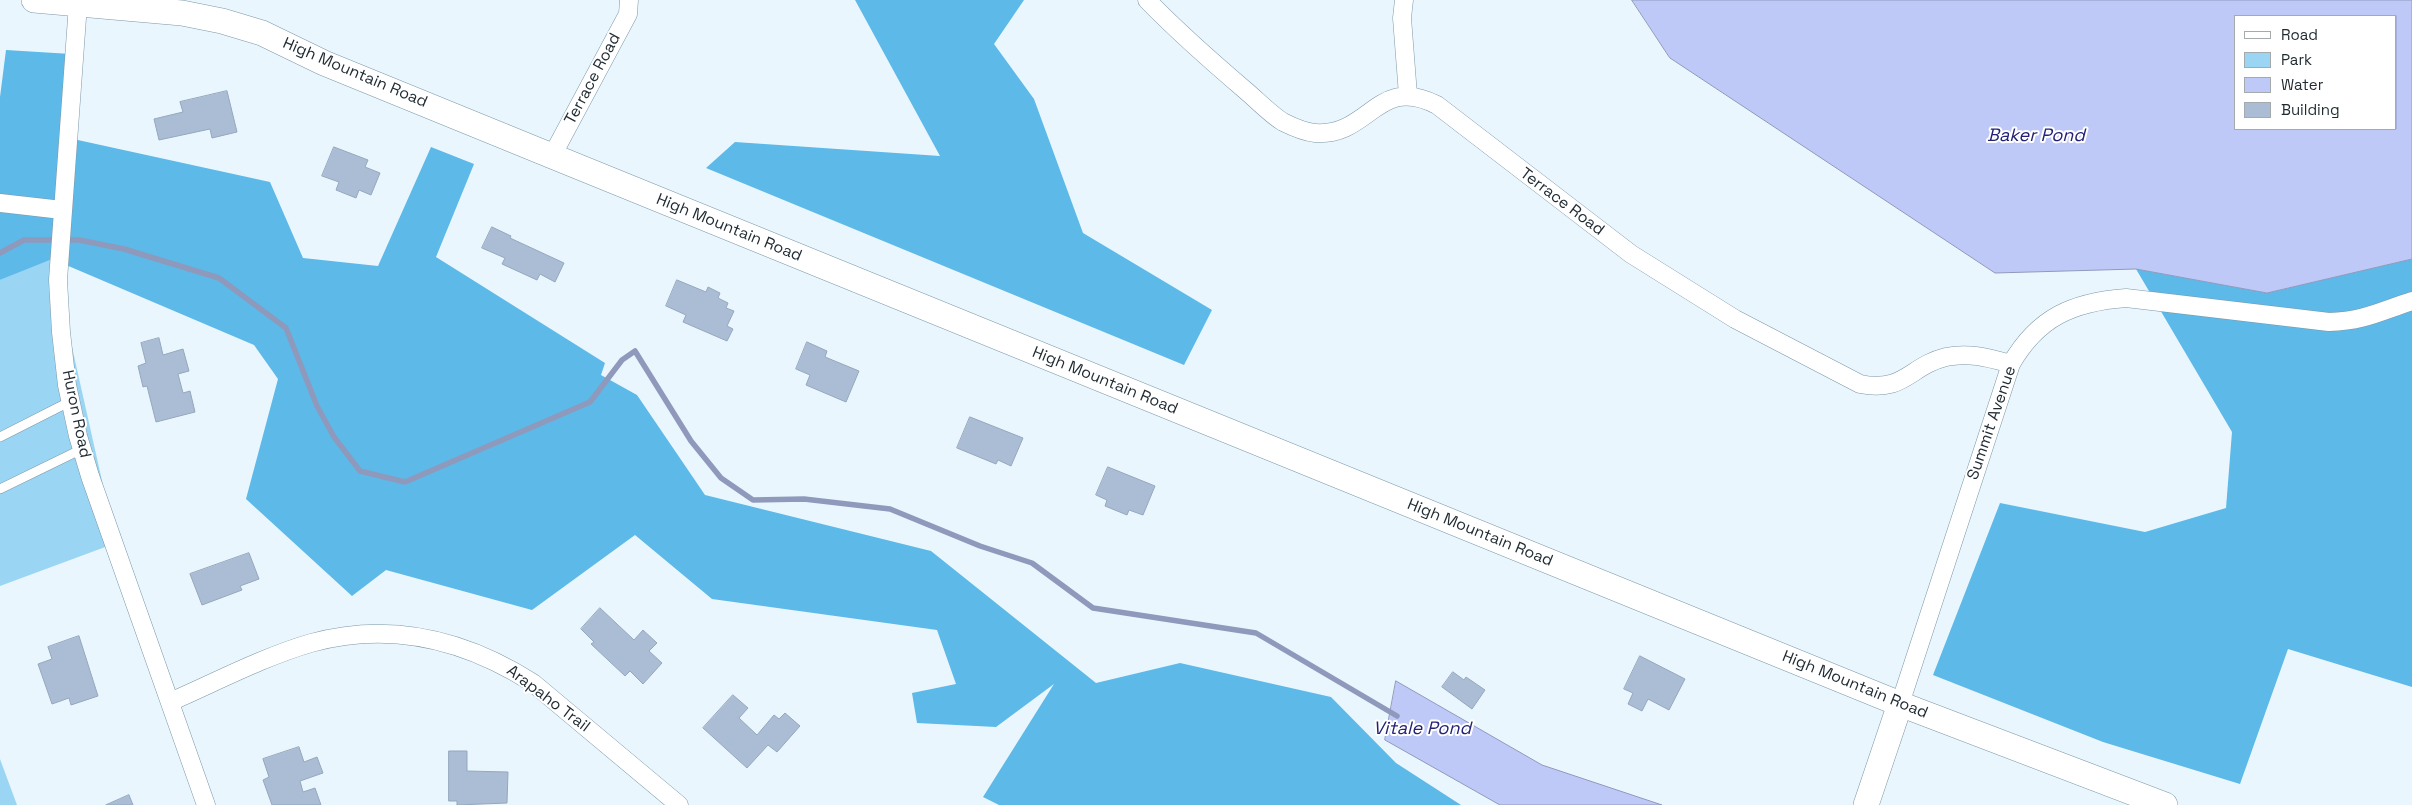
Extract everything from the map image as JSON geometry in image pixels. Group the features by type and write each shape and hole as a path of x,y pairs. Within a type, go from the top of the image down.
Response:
{"main road":[{"name":"High Mountain Road","path":"34,0 182,13 222,21 262,33 324,63 1900,704 2165,805"},
{"name":"Summit Avenue","path":"1866,805 1900,704"}],"street":[{"name":"Terrace Road","path":"552,156 628,14 629,0"},
{"path":"1147,0 1227,75 1282,121 1298,129 1316,133 1334,132 1351,126 1380,103 1393,97 1408,95 1402,18 1404,0"},
{"name":"Huron Road","path":"78,4 59,263 60,332 71,401 82,449 206,805"},
{"name":"Terrace Road","path":"1408,95 1423,98 1436,105 1631,254 1690,293 1735,319 1860,384 1875,387 1890,386 1904,380 1927,365 1945,358 1963,355 1977,356 2011,364"},
{"path":"0,203 62,210"},
{"name":"Summit Avenue","path":"1900,704 2011,364 2021,346 2036,329 2056,315 2079,305 2102,300 2126,298 2329,322 2351,321 2373,316 2412,301"},
{"name":"Arapaho Trail","path":"170,702 311,643 346,636 382,634 418,636 448,642 478,652 526,679 679,805"}],"lane":[{"path":"0,437 71,401"},
{"path":"0,489 82,449"}],"green space":[{"path":"52,258 116,543 0,586 0,280"},
{"path":"0,759 17,805 0,805"}],"shaded area":[{"path":"855,0 1024,0 994,44 1034,99 1083,233 1212,310 1184,365 706,168 735,142 940,156"},
{"path":"6,50 71,54 64,137 270,182 303,258 378,266 431,147 474,164 436,257 605,363 601,375 637,395 705,495 931,551 1096,683 1180,663 1331,697 1396,763 1461,805 999,805 983,797 1054,684 996,727 917,723 912,693 956,684 937,630 712,599 635,535 532,610 386,570 352,596 246,499 278,379 254,345 52,259 0,280 0,97"},
{"path":"2412,259 2412,687 2288,649 2240,784 2103,742 1933,675 2000,503 2145,532 2226,508 2232,432 2136,269 2267,293"}],"water":[{"name":"Baker Pond","path":"1632,0 2412,0 2412,259 2267,293 2136,269 1995,273 1670,58"},
{"name":"Vitale Pond","path":"1396,681 1542,765 1662,805 1500,805 1385,740"}],"building":[{"path":"227,91 237,132 212,138 210,129 159,140 154,119 183,112 180,102"},
{"path":"334,147 368,160 365,167 380,173 371,195 359,190 356,198 336,190 339,182 322,176"},
{"path":"492,227 511,236 510,238 564,263 555,282 540,274 537,280 502,264 505,258 482,248"},
{"path":"677,280 706,292 708,287 720,293 718,298 728,303 726,308 734,311 727,326 733,329 727,341 683,322 686,315 666,306"},
{"path":"159,338 163,355 183,349 189,371 178,374 183,393 190,391 195,412 156,422 147,386 143,387 138,366 146,363 141,343"},
{"path":"807,342 827,351 825,357 859,371 846,402 806,385 810,375 796,369"},
{"path":"970,417 1023,438 1011,466 998,460 996,464 957,448"},
{"path":"1108,467 1155,486 1143,515 1129,510 1127,515 1105,506 1107,500 1096,495"},
{"path":"249,553 259,579 240,586 242,590 202,605 190,574"},
{"path":"600,608 634,640 643,630 657,643 649,651 662,663 643,684 630,671 625,676 591,644 594,642 581,629"},
{"path":"79,636 98,696 71,705 69,698 52,704 38,664 52,659 48,647"},
{"path":"1640,656 1685,679 1669,710 1648,699 1642,711 1628,704 1633,693 1624,689"},
{"path":"1453,672 1464,680 1466,677 1485,690 1472,709 1442,687"},
{"path":"733,695 748,708 739,718 757,735 774,715 779,719 785,713 800,726 777,752 768,745 747,768 703,728"},
{"path":"299,747 304,762 317,757 323,773 300,781 303,792 315,788 321,805 272,805 263,780 269,777 263,759"},
{"path":"449,751 467,751 467,771 508,772 507,803 457,805 457,801 449,801"},
{"path":"129,795 133,805 106,805"}],"waterway":[{"path":"0,253 24,240 79,240 124,249 219,278 286,328 317,406 334,437 360,471 405,482 590,402 622,360 635,351 691,441 721,478 753,500 804,499 890,509 980,546 1032,563 1093,608 1256,633 1397,716"}]}
